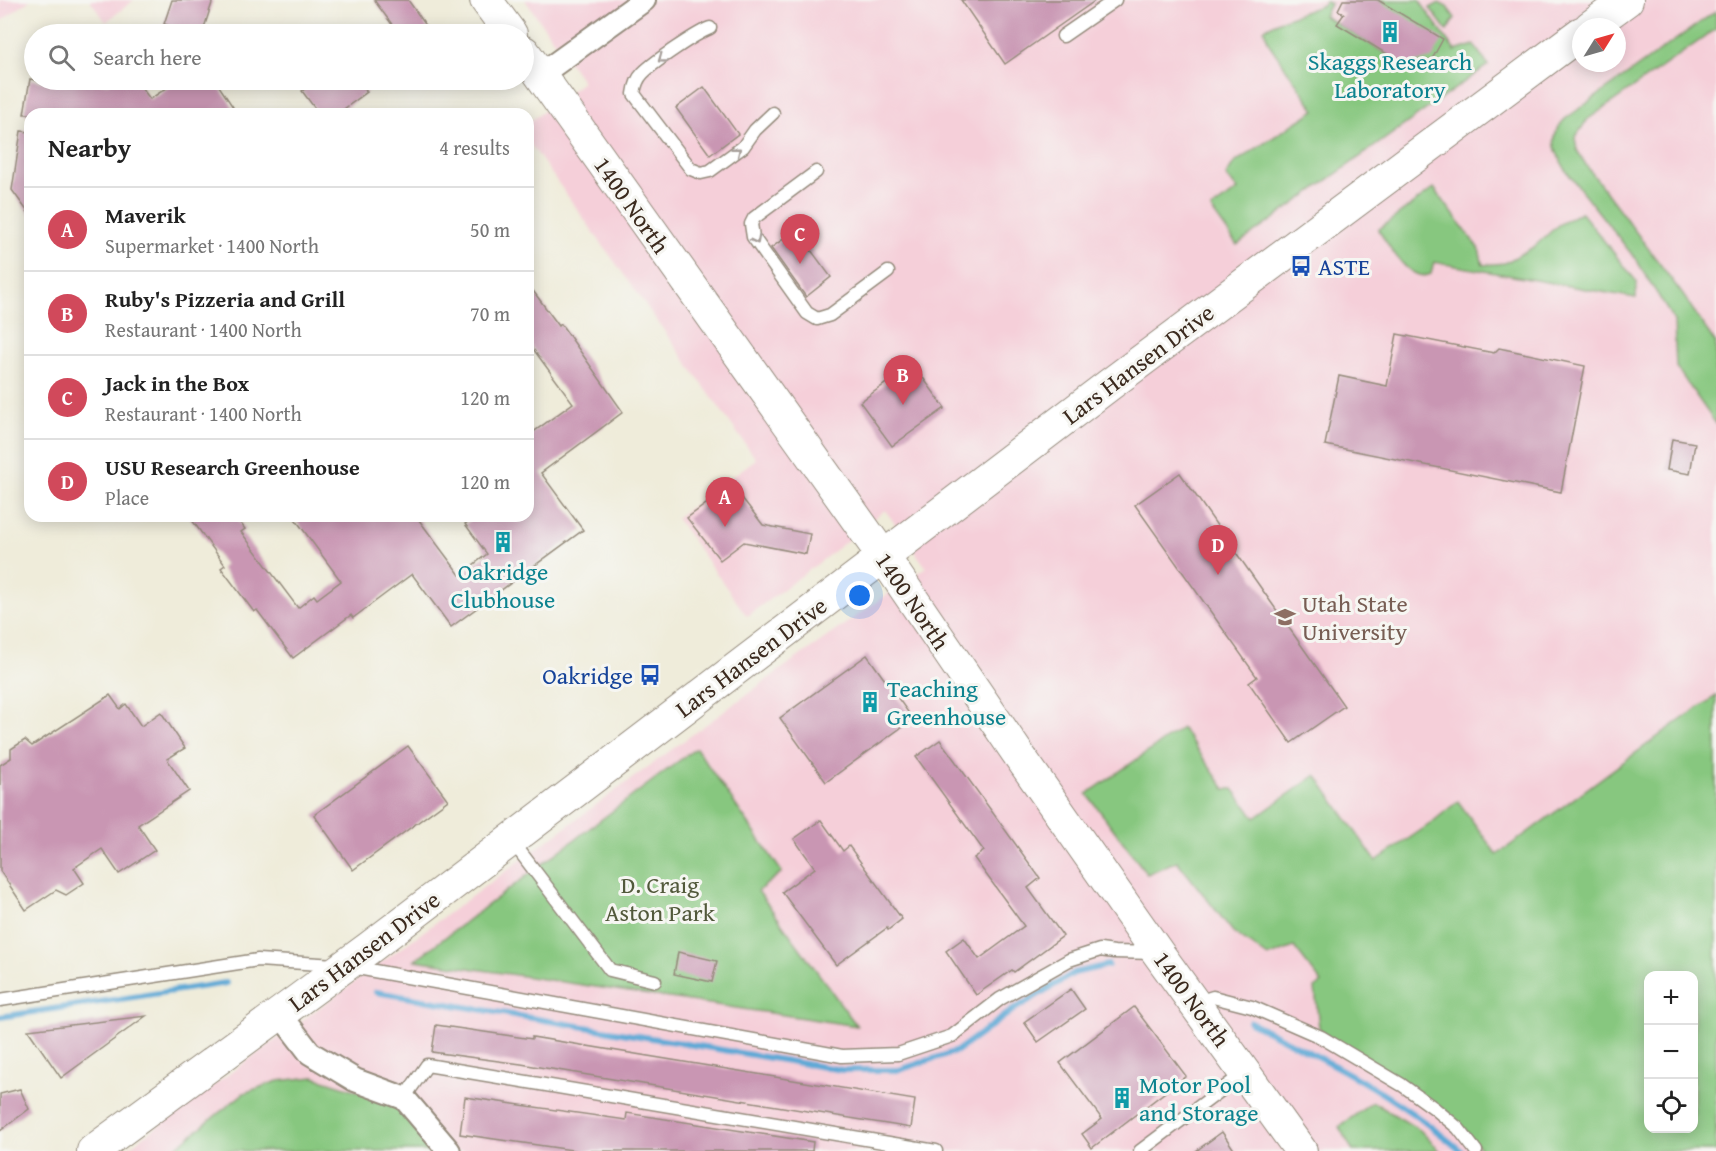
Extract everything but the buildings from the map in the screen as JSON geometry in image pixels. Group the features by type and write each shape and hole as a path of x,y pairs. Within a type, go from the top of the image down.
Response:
{"main road":[{"path":"486,0 504,24"},
{"path":"1602,18 1627,0"},
{"name":"Lars Hansen Drive","path":"93,1151 345,966 883,556 1572,40"},
{"name":"1400 North","path":"534,67 883,556 1158,953 1301,1151"}],"street":[{"path":"534,63 644,0"},
{"path":"280,1014 310,1053 355,1080 404,1098 449,1151"}],"lane":[{"path":"1063,36 1115,0"},
{"path":"710,28 700,32 643,72 636,84 634,94 691,169 701,174 710,171 743,147 755,130 773,113"},
{"path":"816,172 754,218 751,224 753,237 807,313 817,319 830,315 888,272"},
{"path":"511,840 610,970 656,981"},
{"path":"0,1000 258,960 345,966 842,1056 898,1054 952,1036 1000,999 1070,960 1100,950 1158,953"},
{"path":"1194,1003 1213,997 1252,1007 1321,1037 1402,1085 1434,1108 1458,1128 1476,1151"},
{"path":"404,1098 427,1065 936,1151"},
{"path":"1140,1151 1245,1072"}],"shaded area":[{"path":"0,0 30,0 0,22"},
{"path":"90,0 134,0 106,22"},
{"name":"Utah State University","path":"525,0 1716,0 1716,1151 124,1151 783,668 926,567 885,510 747,616 676,518 756,459 534,149 534,119 583,82"}],"green space":[{"path":"1378,0 1419,0 1455,51 1474,45 1488,65 1237,245 1211,209 1238,190 1226,176 1234,163 1315,110 1269,44 1264,29 1323,5 1325,1 1330,4 1324,16 1410,68 1416,58"},
{"path":"1439,3 1447,7 1455,18 1447,31 1430,8"},
{"path":"1716,11 1716,29 1587,120 1575,138 1577,150 1586,165 1683,295 1716,344 1716,424 1676,367 1674,321 1637,261 1567,172 1556,151 1555,139 1559,126 1565,119"},
{"path":"1434,188 1479,249 1483,265 1505,263 1535,246 1558,225 1581,212 1637,282 1636,298 1434,262 1431,274 1423,276 1415,274 1394,254 1378,230"},
{"path":"1716,696 1716,1151 1482,1151 1462,1126 1327,1036 1319,1028 1315,988 1322,983 1294,947 1268,957 1233,932 1177,861 1147,874 1087,794 1182,728 1225,789 1233,789 1255,818 1316,775 1376,861 1430,824 1458,801 1497,855"},
{"name":"D. Craig Aston Park","path":"696,748 782,872 758,891 857,1026 415,960"},
{"path":"314,1077 389,1101 412,1119 437,1151 171,1151 244,1093 278,1081"},
{"path":"1373,1102 1420,1130 1440,1151 1353,1151 1339,1127"}],"waterway":[{"path":"376,992 842,1070 899,1070 957,1051 1013,1010 1074,973 1108,965"},
{"path":"0,1017 226,983"},
{"path":"1250,1022 1360,1080 1411,1113 1461,1151"}],"place":[{"name":"Skaggs Research Laboratory","path":"1390,32"},
{"name":"Jack in the Box","path":"800,264"},
{"name":"ASTE","path":"1301,266"},
{"name":"Ruby's Pizzeria and Grill","path":"903,405"},
{"name":"Maverik","path":"725,527"},
{"name":"Oakridge Clubhouse","path":"503,542"},
{"name":"USU Research Greenhouse","path":"1218,575"},
{"name":"Utah State University","path":"1285,617"},
{"name":"Oakridge","path":"650,675"},
{"name":"Teaching Greenhouse","path":"870,702"},
{"name":"Motor Pool and Storage","path":"1122,1098"}]}
